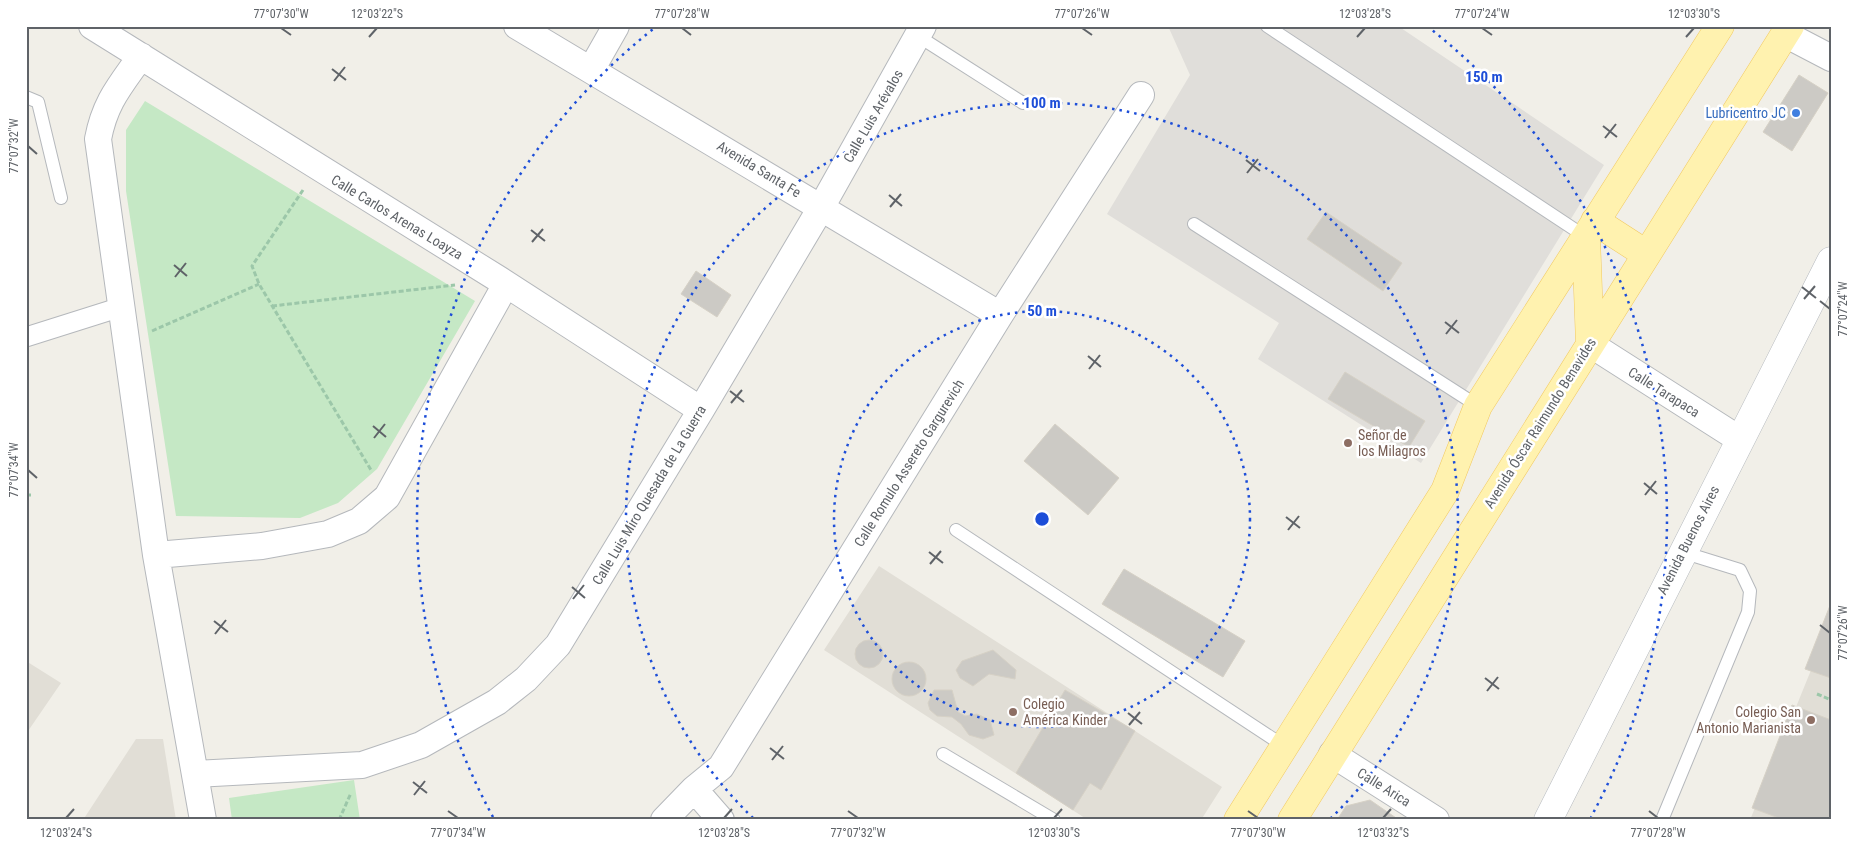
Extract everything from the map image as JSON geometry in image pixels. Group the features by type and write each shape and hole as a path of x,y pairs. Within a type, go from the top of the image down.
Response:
{"main road":[{"path":"1238,820 1445,491 1478,406 1720,26"},
{"name":"Avenida Óscar Raimundo Benavides","path":"1292,820 1787,30"},
{"path":"1590,229 1646,254"},
{"path":"1590,229 1590,344"},
{"name":"Avenida Buenos Aires","path":"1548,820 1739,439 1823,295 1831,261"}],"street":[{"name":"Calle Carlos Arenas Loayza","path":"92,26 317,169 503,282 701,410"},
{"name":"Avenida Santa Fe","path":"517,26 822,206 1000,315"},
{"path":"591,70 616,26"},
{"path":"1787,30 1831,58"},
{"name":"Calle Luis Arévalos","path":"822,206 921,31"},
{"path":"141,56 109,102 102,119 98,139 128,342 156,555 203,820"},
{"name":"Calle Romulo Assereto Gargurevich","path":"664,820 694,789 721,767 1000,315 1142,95"},
{"name":"Calle Luis Miro Quesada de La Guerra","path":"195,774 362,765 422,746 497,702 526,680 558,645 822,206"},
{"path":"156,555 262,546 328,534 359,521 387,496 503,282"},
{"path":"26,337 122,307"},
{"name":"Calle Tarapaca","path":"1590,344 1739,439"},
{"name":"Calle Arica","path":"1332,754 1436,820"},
{"path":"694,789 721,820"}],"lane":[{"path":"1267,26 1590,229"},
{"path":"921,31 1023,103"},
{"path":"26,96 38,102 61,198"},
{"path":"1194,224 1478,406"},
{"path":"956,530 1284,746"},
{"path":"1662,820 1748,612 1750,591 1740,570 1682,552"},
{"path":"943,754 1054,820"}],"path":[{"path":"317,169 252,266 259,284 387,496"},
{"path":"272,306 503,282"},
{"path":"128,342 259,284"},
{"path":"26,496 31,495"},
{"path":"1817,694 1831,700"}],"shaded area":[{"path":"1168,26 1398,26 1604,165 1421,463 1258,359 1279,323 1107,214 1190,75"},
{"name":"Colegio América Kinder","path":"879,566 1222,787 1201,820 1088,820 824,650"},
{"name":"Colegio San Antonio Marianista","path":"1831,621 1831,820 1750,820"},
{"path":"26,661 61,683 26,734"},
{"path":"136,739 163,739 176,820 83,820"}],"green space":[{"path":"145,101 475,301 377,469 338,503 300,518 176,516 126,191 126,130"},
{"path":"354,780 360,820 232,820 229,798"}],"building":[{"name":"Lubricentro JC","path":"1799,75 1828,93 1792,151 1763,132"},
{"path":"1326,212 1402,263 1383,291 1307,239"},
{"path":"696,271 731,295 717,317 681,294"},
{"path":"1345,372 1425,421 1409,447 1328,399"},
{"path":"1055,424 1119,478 1088,515 1024,461"},
{"path":"1124,569 1245,641 1223,677 1102,604"},
{"path":"1831,603 1831,678 1805,669"},
{"path":"869,640 879,644 883,654 879,664 869,668 859,664 855,654 859,644"},
{"path":"993,650 1016,670 1015,679 989,674 973,686 960,678 956,670 962,661"},
{"path":"909,662 921,667 926,679 921,691 909,696 897,691 892,679 897,667"},
{"path":"934,690 952,690 958,712 965,716 977,714 990,720 994,735 983,739 969,735 961,724 952,717 937,716 930,710 928,703"},
{"path":"1065,690 1135,731 1101,790 1090,783 1073,810 1016,773"},
{"name":"Colegio San Antonio Marianista","path":"1792,705 1831,720 1830,820 1784,820 1752,808"},
{"path":"1370,800 1399,820 1337,820 1346,806"}],"place":[{"name":"Lubricentro JC","path":"1796,113"},
{"name":"Señor de los Milagros","path":"1348,443"},
{"name":"Colegio América Kinder","path":"1013,712"},
{"name":"Colegio San Antonio Marianista","path":"1811,720"}]}
